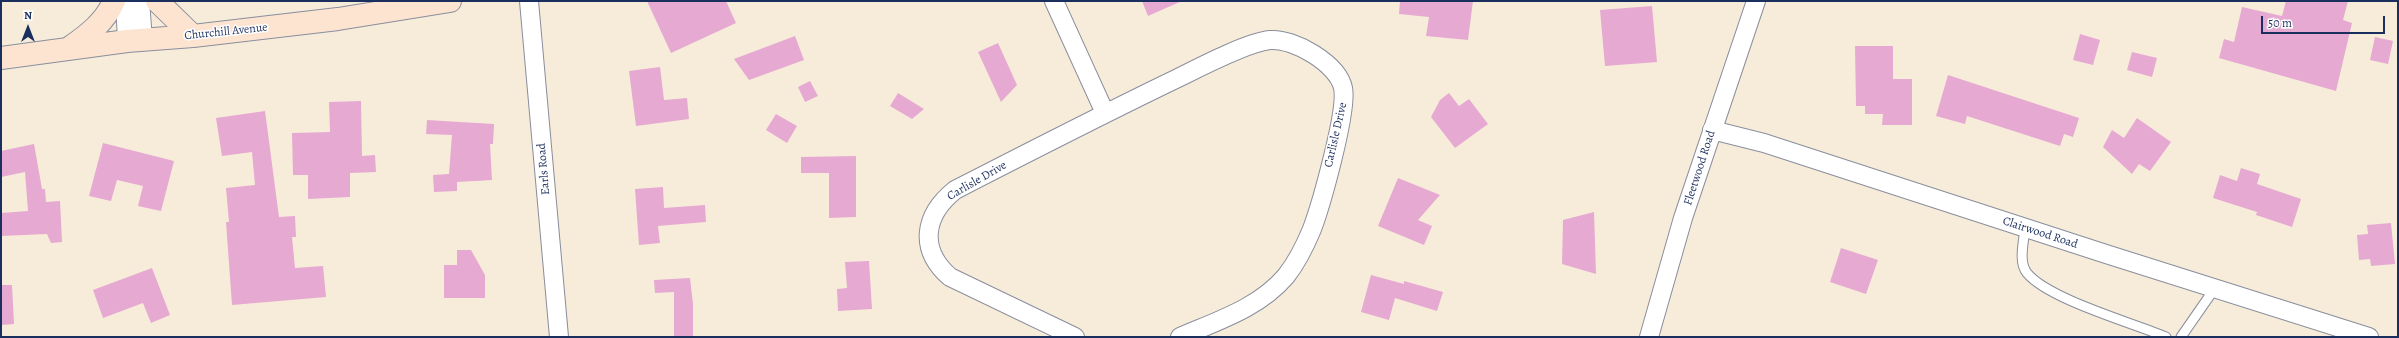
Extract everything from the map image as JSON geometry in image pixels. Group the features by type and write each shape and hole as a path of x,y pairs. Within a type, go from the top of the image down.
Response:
{"main road":[{"path":"67,50 95,28 108,14 114,1"},
{"path":"157,1 194,36"},
{"name":"Churchill Avenue","path":"1,58 135,40 194,36 389,12 450,1"}],"street":[{"path":"125,1 135,40"},
{"path":"135,40 140,1"},
{"name":"Earls Road","path":"529,1 559,337"},
{"path":"1054,1 1105,113"},
{"name":"Fleetwood Road","path":"1649,337 1683,218 1756,1"},
{"name":"Carlisle Drive","path":"1075,337 950,277 939,267 932,254 929,240 933,213 942,201 956,190 1105,113 1199,68 1270,40 1286,41 1322,60 1338,74 1343,86 1343,112 1312,228 1297,261 1284,278 1258,300 1243,309 1180,337"},
{"name":"Clairwood Road","path":"1712,130 1764,143 2025,228 2369,337"}],"lane":[{"path":"2025,228 2022,260 2026,272 2039,283 2080,304 2166,337"},
{"path":"2181,337 2215,288"}],"building":[{"path":"647,1 726,1 736,23 671,53"},
{"path":"1142,1 1182,1 1148,16"},
{"path":"1400,1 1473,1 1468,40 1426,36 1429,17 1399,14"},
{"path":"2286,1 2348,1 2343,20 2352,23 2336,91 2219,58 2224,39 2234,42 2242,7 2282,16"},
{"path":"1652,6 1657,62 1605,66 1600,10"},
{"path":"2080,34 2100,40 2093,65 2073,60"},
{"path":"795,36 804,60 749,80 734,59"},
{"path":"2375,37 2393,41 2388,64 2370,60"},
{"path":"998,43 1017,85 1001,102 978,52"},
{"path":"1855,46 1893,46 1893,79 1912,79 1912,125 1882,125 1883,114 1865,114 1865,106 1856,106"},
{"path":"2132,52 2157,58 2152,77 2127,70"},
{"path":"660,67 664,100 687,98 689,119 636,126 629,71"},
{"path":"1948,75 2079,118 2073,137 2064,134 2060,146 1967,116 1965,124 1936,116"},
{"path":"810,81 818,96 805,102 798,87"},
{"path":"898,93 924,109 912,119 890,106"},
{"path":"1449,93 1459,106 1469,99 1488,124 1455,148 1431,117 1440,100"},
{"path":"361,101 362,156 375,155 376,172 350,173 350,197 308,199 308,175 293,175 292,133 330,132 329,102"},
{"path":"265,111 279,217 295,216 296,237 292,237 295,268 323,266 326,297 232,305 226,222 229,222 226,188 255,185 252,152 222,156 216,118"},
{"path":"776,114 797,126 787,143 766,130"},
{"path":"2137,118 2171,142 2150,171 2139,164 2132,174 2103,147 2112,130 2124,138"},
{"path":"427,120 494,124 493,144 490,144 492,180 457,182 457,191 434,192 433,175 449,174 452,135 426,134"},
{"path":"103,143 174,161 161,211 138,206 143,186 117,180 111,201 89,196"},
{"path":"34,144 42,189 45,189 46,202 60,201 62,242 51,243 47,234 1,236 1,213 28,211 25,172 1,177 1,151"},
{"path":"856,156 856,217 829,218 829,173 801,173 801,157"},
{"path":"2241,168 2260,174 2257,184 2301,199 2292,227 2256,215 2257,212 2213,198 2220,175 2237,181"},
{"path":"1398,178 1440,195 1418,220 1432,226 1424,245 1378,226"},
{"path":"663,187 664,208 705,205 706,222 658,226 660,243 639,245 635,189"},
{"path":"1594,212 1596,274 1562,264 1563,220"},
{"path":"2391,223 2395,264 2371,266 2370,259 2359,260 2357,235 2368,234 2367,225"},
{"path":"1841,248 1878,260 1866,294 1830,282"},
{"path":"457,250 471,250 485,275 485,298 444,298 444,265 457,265"},
{"path":"869,261 872,309 838,311 837,289 847,288 845,262"},
{"path":"152,268 170,315 151,323 143,303 103,318 93,290"},
{"path":"1371,275 1404,284 1404,281 1443,292 1437,311 1395,298 1389,320 1361,312"},
{"path":"690,278 693,304 693,337 674,337 674,292 655,293 654,280"},
{"path":"1,285 12,285 14,324 1,325"}]}
